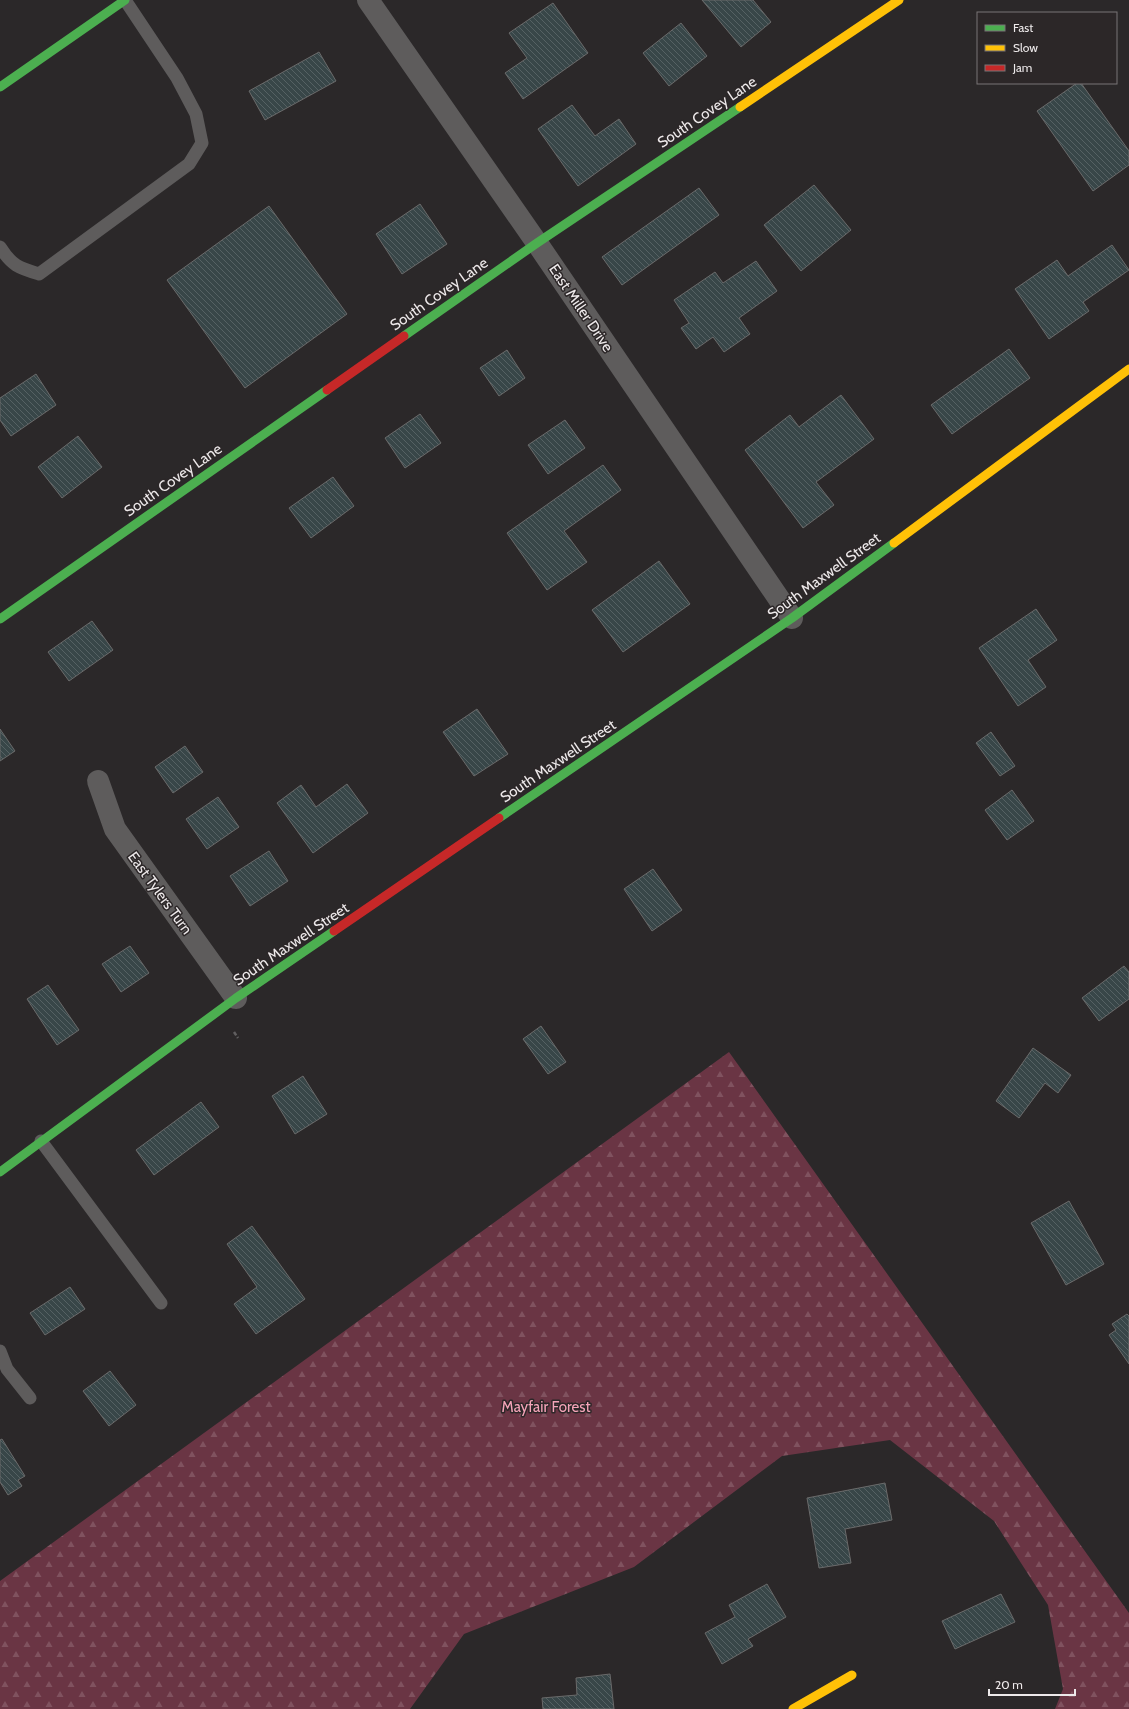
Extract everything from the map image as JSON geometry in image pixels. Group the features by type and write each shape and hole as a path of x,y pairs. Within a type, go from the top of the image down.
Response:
{"street":[{"path":"0,87 125,0"},
{"name":"East Miller Drive","path":"368,0 537,243 792,618"},
{"name":"South Covey Lane","path":"0,619 537,243 899,0"},
{"name":"South Maxwell Street","path":"0,1172 236,998 792,618 1129,369"},
{"name":"East Tylers Turn","path":"98,781 115,829 236,998"},
{"path":"793,1709 852,1675"}],"lane":[{"path":"0,247 5,256 18,268 39,274 189,164 202,143 196,114 177,78 125,0"},
{"path":"41,1141 161,1303"},
{"path":"0,1351 7,1369 30,1398"}],"green space":[{"name":"Mayfair Forest","path":"729,1052 1129,1613 1129,1709 1055,1709 1063,1689 1048,1605 994,1521 890,1440 782,1456 634,1567 464,1634 410,1709 0,1709 0,1581"}],"building":[{"path":"702,0 753,0 771,22 741,47"},
{"path":"553,3 588,53 523,99 505,73 527,58 509,33"},
{"path":"681,23 707,56 669,86 643,53"},
{"path":"319,52 336,81 265,120 249,91"},
{"path":"1076,84 1082,84 1129,151 1129,165 1093,191 1037,111"},
{"path":"572,105 595,136 619,119 636,144 578,186 538,129"},
{"path":"814,185 851,230 801,271 764,225"},
{"path":"699,188 719,215 622,285 602,257"},
{"path":"420,204 447,244 402,274 376,234"},
{"path":"269,206 347,314 245,388 167,280"},
{"path":"1112,245 1129,270 1083,302 1089,311 1049,339 1015,289 1057,260 1068,276"},
{"path":"756,261 777,291 739,318 750,334 724,352 713,337 696,349 681,328 689,323 674,300 715,272 723,283"},
{"path":"1009,349 1030,378 952,434 931,405"},
{"path":"507,350 525,378 499,396 480,368"},
{"path":"36,374 56,405 11,436 0,420 0,398"},
{"path":"841,395 874,439 816,482 834,505 803,528 745,450 790,415 799,427"},
{"path":"420,414 441,443 405,468 385,438"},
{"path":"565,420 585,448 548,474 528,445"},
{"path":"78,436 102,467 62,498 38,467"},
{"path":"603,465 621,490 564,531 587,562 547,590 507,533"},
{"path":"333,477 354,506 311,538 289,508"},
{"path":"659,561 690,604 623,652 592,610"},
{"path":"1036,609 1057,640 1028,660 1046,687 1018,706 979,648"},
{"path":"92,621 113,650 69,681 48,652"},
{"path":"477,709 508,754 474,776 443,732"},
{"path":"0,729 15,751 0,761"},
{"path":"991,732 1015,766 1000,776 976,743"},
{"path":"185,746 203,772 173,793 155,767"},
{"path":"347,784 368,813 313,853 277,803 301,785 316,807"},
{"path":"1012,790 1034,821 1007,840 985,810"},
{"path":"218,797 239,827 207,849 186,819"},
{"path":"269,851 288,881 250,906 230,876"},
{"path":"653,869 682,910 652,931 624,889"},
{"path":"130,946 149,973 121,992 102,964"},
{"path":"1124,966 1129,972 1129,999 1099,1021 1082,998"},
{"path":"48,985 79,1030 57,1045 27,999"},
{"path":"541,1026 566,1062 548,1074 523,1039"},
{"path":"1033,1048 1071,1075 1058,1093 1045,1083 1019,1118 996,1101"},
{"path":"303,1076 327,1114 295,1134 272,1096"},
{"path":"201,1102 219,1127 154,1175 136,1150"},
{"path":"1069,1201 1104,1264 1066,1285 1031,1223"},
{"path":"252,1226 305,1299 256,1334 234,1304 257,1287 227,1244"},
{"path":"70,1287 85,1309 45,1335 30,1313"},
{"path":"1127,1314 1129,1316 1129,1364 1109,1335 1116,1330 1112,1324"},
{"path":"110,1371 136,1405 109,1426 83,1391"},
{"path":"2,1439 25,1476 18,1480 22,1486 8,1495 0,1482 0,1440"},
{"path":"885,1483 892,1520 845,1529 851,1563 819,1568 807,1498"},
{"path":"767,1584 786,1617 748,1639 753,1646 722,1664 705,1633 735,1617 729,1605"},
{"path":"1001,1594 1015,1622 955,1649 942,1621"},
{"path":"610,1674 614,1709 543,1709 542,1698 577,1695 576,1678"}],"traffic: fast":[{"path":"0,87 125,0"},
{"path":"404,336 537,243 740,107"},
{"path":"0,619 327,390"},
{"path":"499,818 792,618 894,543"},
{"path":"0,1172 236,998 334,931"}],"traffic: slow":[{"path":"740,107 899,0"},
{"path":"894,543 1129,369"},
{"path":"793,1709 852,1675"}],"traffic: jam":[{"path":"327,390 404,336"},
{"path":"334,931 499,818"}]}
